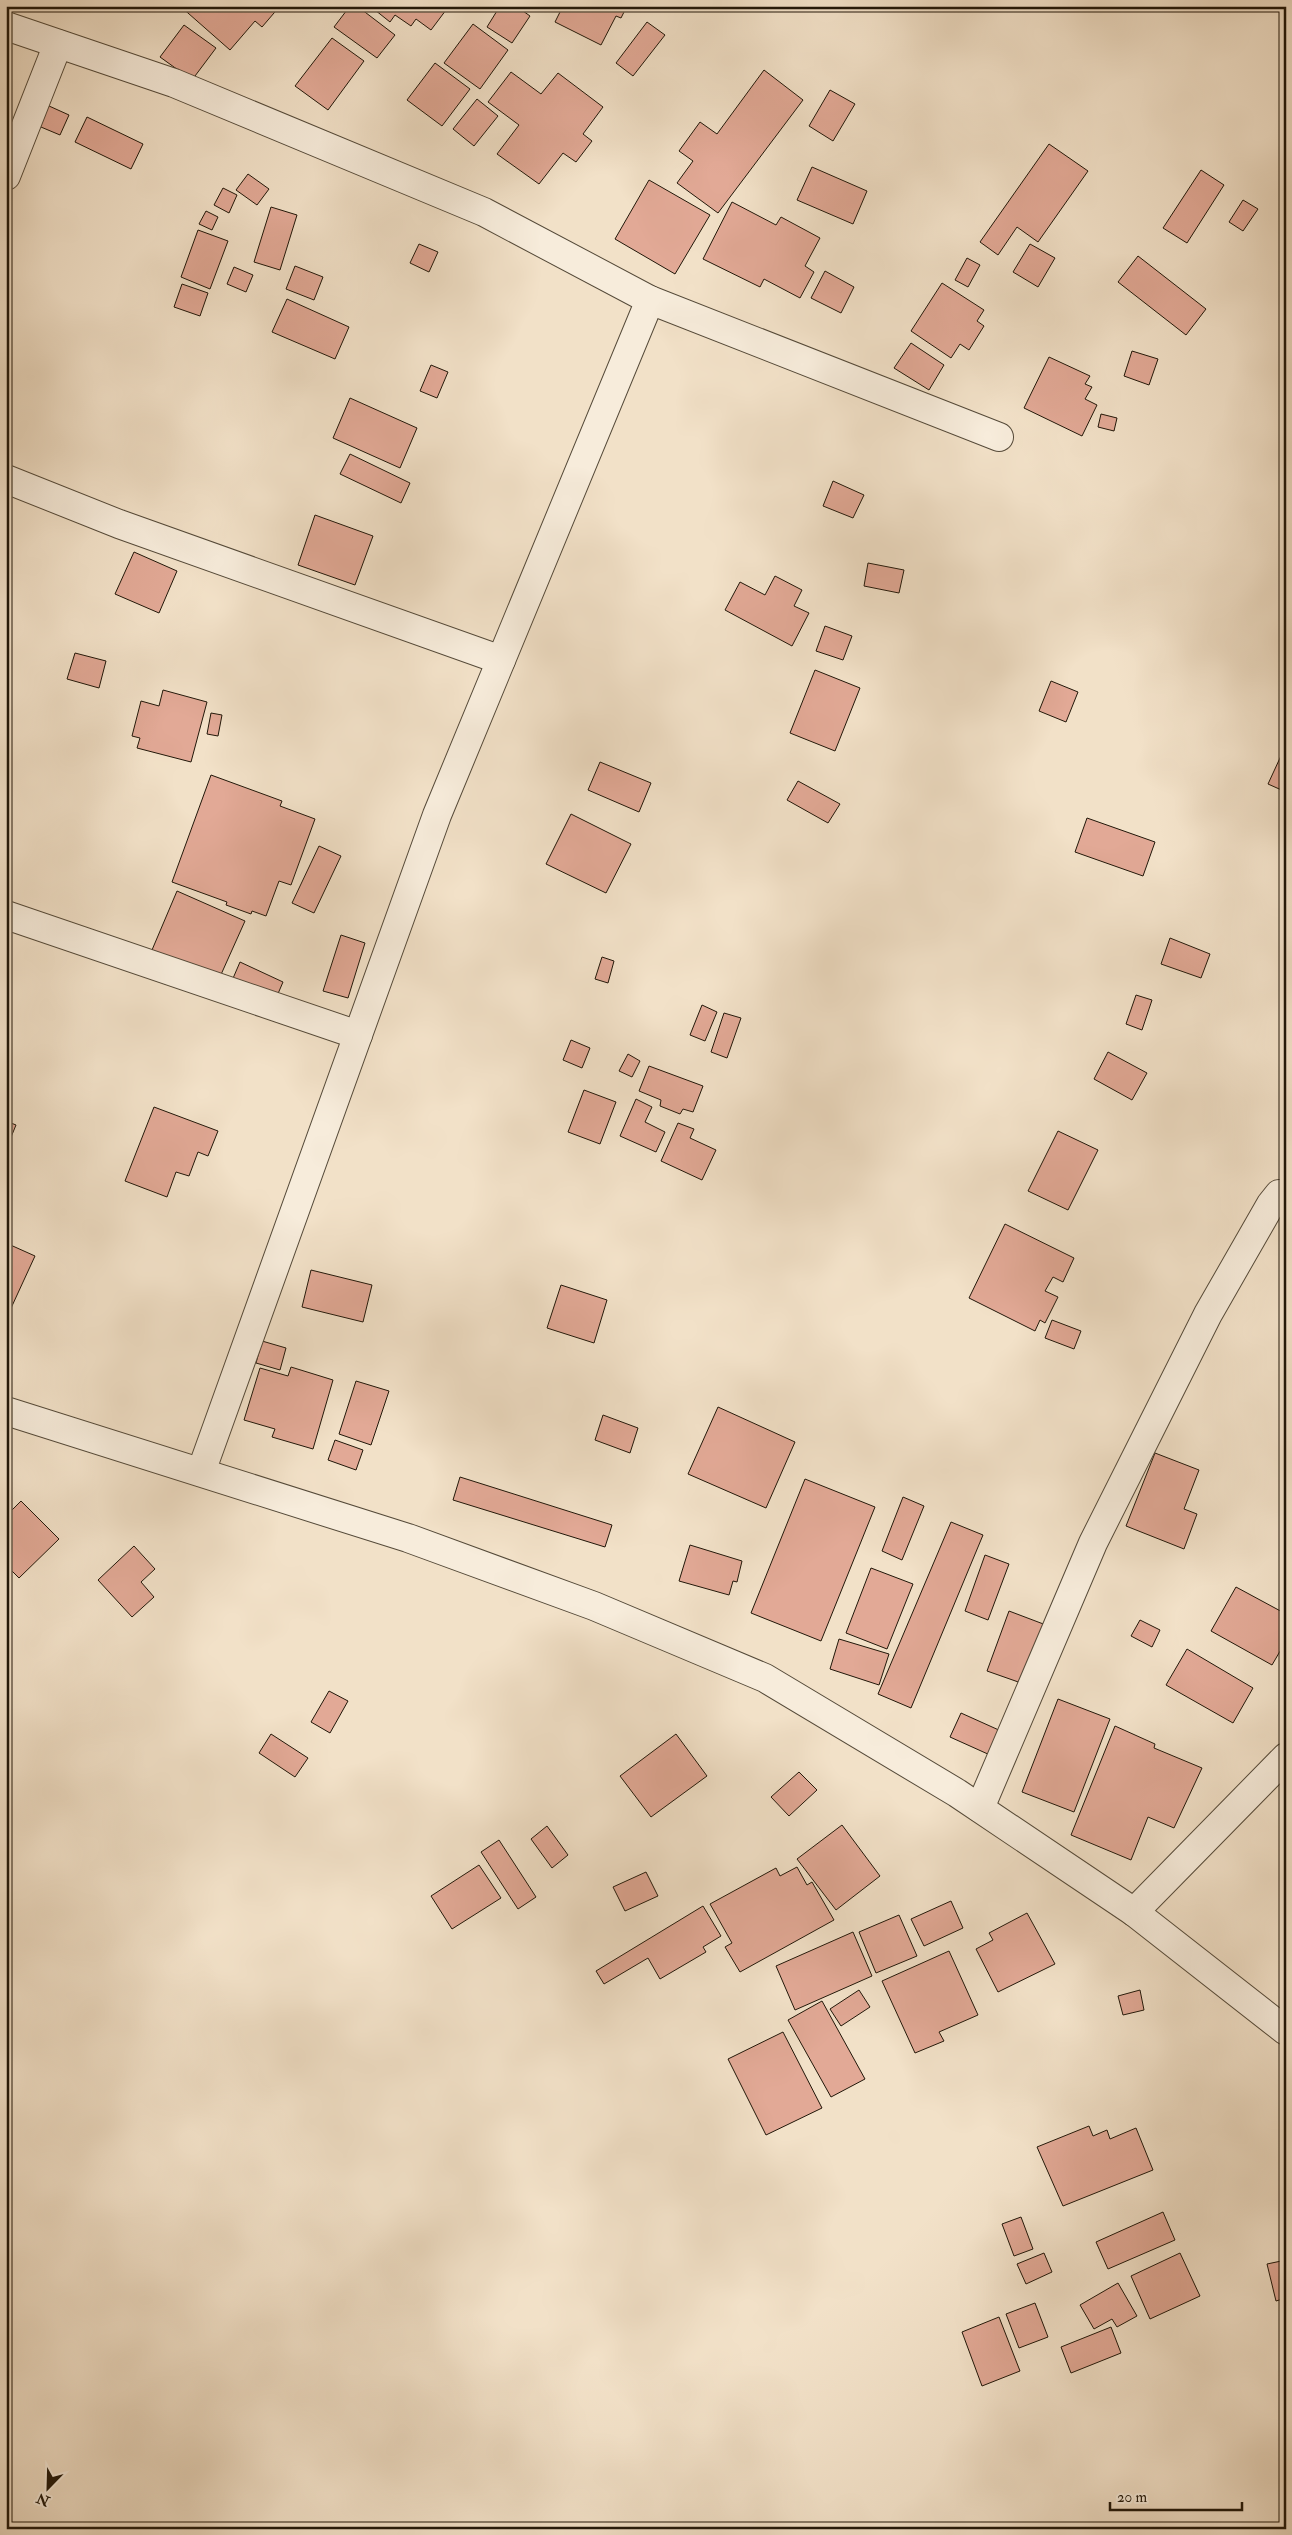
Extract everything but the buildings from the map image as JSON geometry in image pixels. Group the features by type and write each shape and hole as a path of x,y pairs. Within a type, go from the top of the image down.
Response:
{"street":[{"path":"6,26 174,82 484,212 650,300 999,437"},
{"path":"6,176 58,44"},
{"path":"201,1472 437,815 650,300"},
{"path":"6,479 119,524 501,660"},
{"path":"6,915 358,1035"},
{"path":"980,1808 1093,1544 1208,1314 1271,1204 1279,1194 1286,1194"},
{"path":"6,1411 408,1538 585,1602 765,1678 980,1808 1134,1912 1286,2031"},
{"path":"1134,1912 1286,1756"}]}
